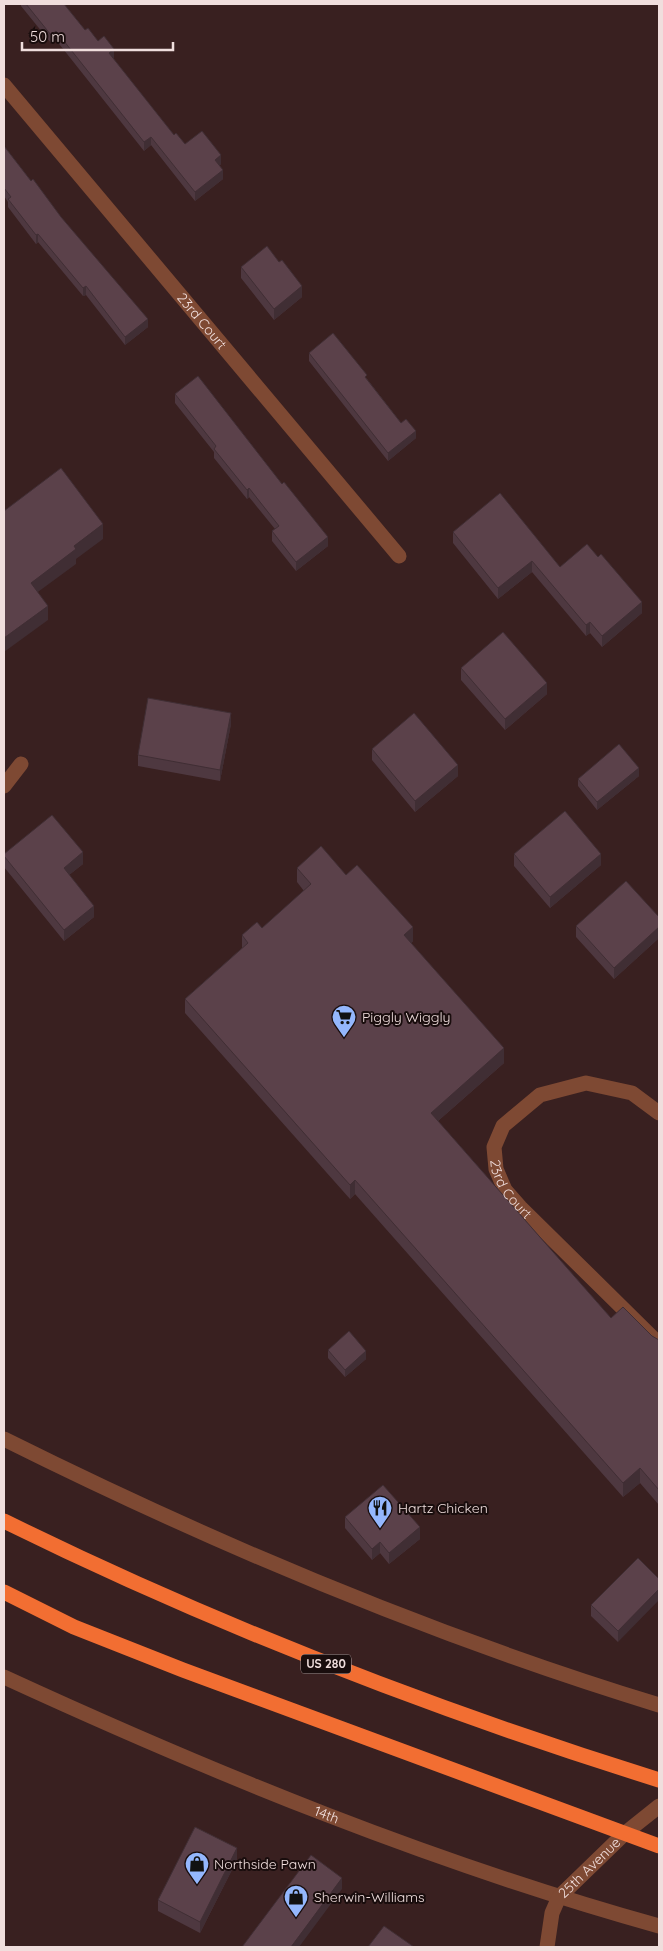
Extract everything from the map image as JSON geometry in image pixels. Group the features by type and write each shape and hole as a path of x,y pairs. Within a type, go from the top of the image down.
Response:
{"highway":[{"name":"US 280","path":"4,1521 172,1600 303,1655 435,1706 569,1752 659,1780"},
{"path":"4,1592 74,1626 183,1670 475,1780 568,1811 659,1846"}],"street":[{"name":"23rd Court","path":"4,85 400,556"},
{"path":"4,786 21,764"},
{"name":"23rd Court","path":"659,1114 632,1093 586,1083 540,1095 503,1126 494,1147 496,1169 505,1190 659,1344"},
{"path":"4,1439 178,1522 295,1573 395,1613 528,1661 659,1704"},
{"name":"14th","path":"4,1677 212,1770 335,1819 477,1871 659,1926"},
{"name":"25th Avenue","path":"547,1947 552,1913 559,1897 624,1834 659,1806"}],"building":[{"path":"26,4 64,4 85,30 88,28 98,41 104,36 114,49 109,53 174,135 176,133 185,144 202,131 221,155 215,160 223,170 195,192 151,137 144,142 56,31 51,35"},
{"path":"4,146 31,181 33,179 61,217 148,319 125,337 86,286 83,288 38,234 36,235 8,199 11,197 4,188"},
{"path":"267,246 279,262 282,260 302,286 274,309 241,267"},
{"path":"333,333 367,375 365,377 401,423 406,419 416,431 388,453 309,353"},
{"path":"198,376 282,484 284,482 328,537 296,562 272,531 279,526 249,488 247,490 214,449 216,446 175,394"},
{"path":"61,468 103,524 74,546 76,549 31,583 48,606 4,638 4,511"},
{"path":"500,493 560,567 587,544 598,557 601,554 642,602 602,636 590,622 586,625 532,561 498,588 453,532"},
{"path":"503,632 547,683 505,719 461,668"},
{"path":"148,698 231,713 220,770 138,755"},
{"path":"414,713 458,765 415,801 372,749"},
{"path":"619,744 639,768 597,802 578,779"},
{"path":"565,811 601,854 550,897 514,854"},
{"path":"52,815 83,852 64,868 94,906 64,930 4,856 4,854"},
{"path":"321,846 346,875 357,865 413,927 404,935 504,1048 431,1113 611,1318 623,1307 652,1336 659,1340 659,1490 640,1468 623,1483 355,1180 350,1185 185,999 248,943 242,935 257,922 262,928 311,884 297,868"},
{"path":"626,881 659,917 659,927 614,968 576,926"},
{"path":"349,1331 366,1351 345,1370 328,1350"},
{"name":"Hartz Chicken","path":"383,1485 420,1527 389,1553 380,1542 372,1549 345,1517"},
{"path":"638,1558 659,1579 659,1589 618,1631 591,1605"},
{"name":"Northside Pawn","path":"195,1827 237,1848 200,1922 158,1900"},
{"name":"Sherwin-Williams","path":"311,1855 342,1878 291,1947 242,1947"},
{"path":"384,1926 414,1947 368,1947"}],"place":[{"name":"Piggly Wiggly","path":"344,1038"},
{"name":"Hartz Chicken","path":"380,1529"},
{"name":"Northside Pawn","path":"197,1885"},
{"name":"Sherwin-Williams","path":"296,1918"}]}
